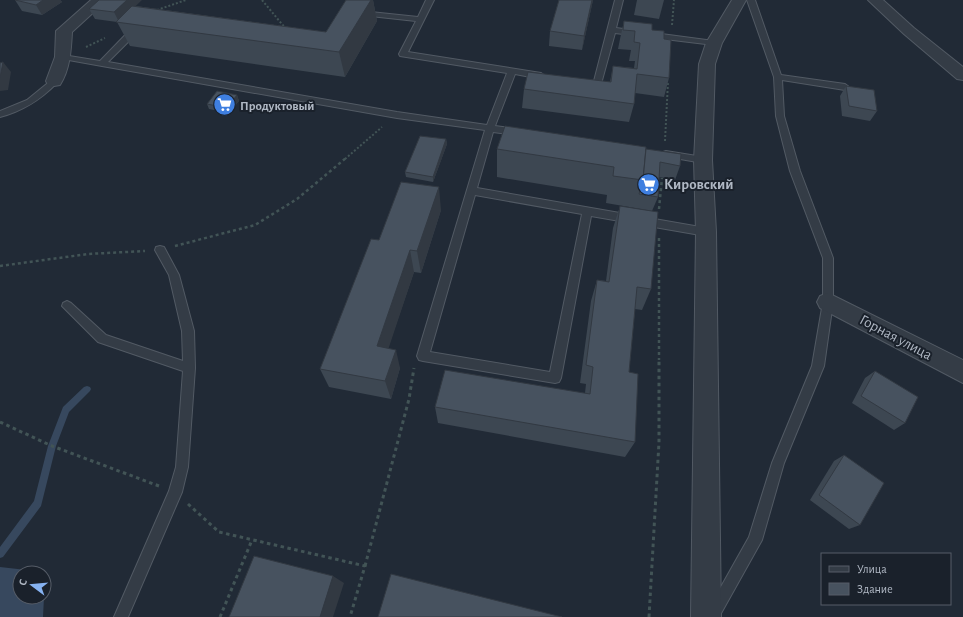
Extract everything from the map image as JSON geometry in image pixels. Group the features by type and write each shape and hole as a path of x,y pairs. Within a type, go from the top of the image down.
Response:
{"street":[{"path":"54,81 63,57 64,31 100,0"},
{"path":"706,617 706,232 703,160 707,64 714,42 740,0"},
{"path":"875,0 909,31 963,75"},
{"name":"Горная улица","path":"828,302 963,372"}],"lane":[{"path":"430,0 403,54 550,77"},
{"path":"574,80 597,84 619,0"},
{"path":"711,617 755,540 778,463 818,366 828,302 828,258 795,171 780,116 778,77 751,0"},
{"path":"351,12 420,20"},
{"path":"102,64 143,21"},
{"path":"612,30 714,42"},
{"path":"63,57 397,115 530,134"},
{"path":"512,71 490,128 423,356 555,378 587,211"},
{"path":"778,77 845,87"},
{"path":"0,114 21,108 42,94 54,81"},
{"path":"656,153 703,160"},
{"path":"471,191 706,232"},
{"path":"121,617 175,492 182,467 189,368 188,331 174,275 160,250"},
{"path":"67,306 102,339 189,368"}],"path":[{"path":"262,0 287,30"},
{"path":"667,92 667,114"},
{"path":"0,266 88,254 160,250 255,225 298,199 397,115"},
{"path":"660,203 662,178"},
{"path":"649,617 659,442 659,223"},
{"path":"350,617 396,444 410,399 414,368"},
{"path":"0,422 52,446 175,492 219,532 364,566"},
{"path":"220,617 252,540"}],"water":[{"path":"0,567 12,568 12,605 44,605 43,617 0,617"}],"building":[{"path":"15,0 43,0 36,5"},
{"path":"99,0 127,0 114,12 89,9"},
{"path":"346,0 371,0 339,52 116,22 132,6 326,32"},
{"path":"559,0 592,0 584,36 550,31"},
{"path":"624,21 652,24 652,30 664,31 664,39 671,40 669,78 637,74 634,104 524,89 528,72 611,82 613,66 637,69 640,43 634,42 635,31 623,30"},
{"path":"3,62 0,78 0,63"},
{"path":"846,86 874,90 877,111 849,106"},
{"path":"217,91 237,95 227,108 207,104"},
{"path":"505,126 646,147 643,180 613,176 614,167 497,149"},
{"path":"420,136 446,139 433,177 405,172"},
{"path":"646,149 681,154 680,166 660,162 658,197 639,194 643,180"},
{"path":"401,182 439,187 417,251 410,250 377,346 396,350 385,381 320,369 371,239 379,240"},
{"path":"620,206 658,212 651,289 637,287 629,372 638,374 635,442 435,407 445,370 590,394 593,367 586,365 597,280 609,282"},
{"path":"875,371 918,397 905,423 861,396"},
{"path":"844,455 884,483 860,525 819,495"},
{"path":"254,556 333,576 320,617 229,617"},
{"path":"391,574 562,617 378,617"}],"waterway":[{"path":"0,554 38,503 52,446 66,410 87,389"}],"place":[{"name":"Продуктовый","path":"224,105"},
{"name":"Кировский","path":"649,184"}]}
